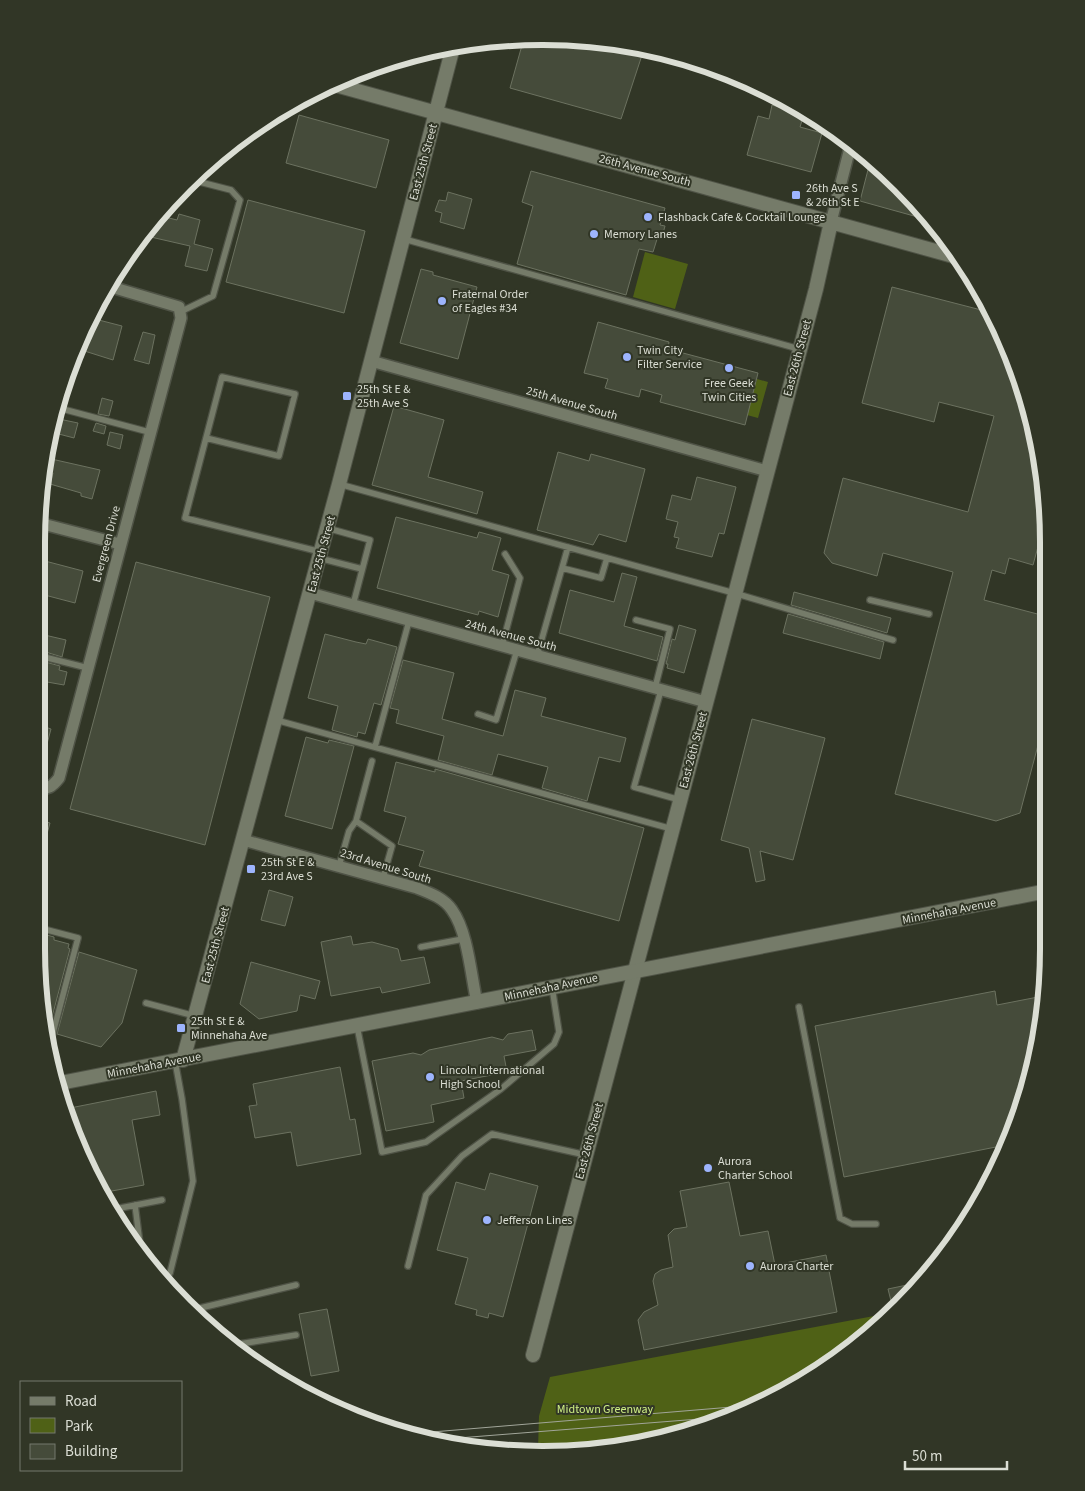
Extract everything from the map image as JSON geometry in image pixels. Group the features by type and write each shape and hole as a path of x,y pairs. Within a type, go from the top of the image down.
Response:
{"street":[{"name":"East 25th Street","path":"179,1061 195,1016 276,720 451,54"},
{"name":"26th Avenue South","path":"343,87 948,254"},
{"name":"East 26th Street","path":"533,1355 767,471 849,151"},
{"path":"115,288 179,309"},
{"name":"Evergreen Drive","path":"45,789 52,787 59,778 149,432 181,318 179,309"},
{"name":"25th Avenue South","path":"371,361 767,471"},
{"path":"46,525 120,544"},
{"name":"24th Avenue South","path":"310,594 706,702"},
{"name":"23rd Avenue South","path":"243,840 417,888 439,898 452,910 461,926 477,1003"},
{"name":"Minnehaha Avenue","path":"64,1082 1040,892"}],"lane":[{"path":"179,309 213,296 240,200 231,190 200,182"},
{"path":"402,239 799,348"},
{"path":"206,438 279,456 296,394 222,377 185,518 320,555 362,569"},
{"path":"63,409 149,432"},
{"path":"339,484 734,593 894,640"},
{"path":"327,528 370,540 352,605"},
{"path":"537,656 568,547"},
{"path":"502,646 520,578 505,554"},
{"path":"562,568 601,578 607,558"},
{"path":"870,600 929,614"},
{"path":"375,747 409,620"},
{"path":"636,620 670,630 634,787 680,800"},
{"path":"478,714 496,720 517,650"},
{"path":"45,657 88,668"},
{"path":"276,720 672,829"},
{"path":"339,866 349,831 356,821 372,761"},
{"path":"356,821 392,846 383,878"},
{"path":"45,929 78,938 53,1034"},
{"path":"421,947 464,939"},
{"path":"357,1026 382,1152 426,1142 501,1089 554,1044 559,1032 552,987"},
{"path":"146,1003 195,1016"},
{"path":"799,1007 840,1218 852,1224 876,1224"},
{"path":"170,1273 193,1181 179,1061"},
{"path":"408,1266 426,1195 462,1156 492,1134 586,1155"},
{"path":"119,1208 162,1200"},
{"path":"134,1205 139,1239"},
{"path":"199,1308 296,1285"},
{"path":"241,1344 296,1335"}],"green space":[{"path":"645,252 688,264 675,309 633,297"},
{"path":"757,379 768,382 758,418 747,415"},
{"name":"Midtown Greenway","path":"879,1315 819,1362 763,1395 702,1420 640,1436 607,1442 538,1446 539,1416 550,1377"}],"building":[{"path":"522,46 575,46 642,55 621,119 510,88"},
{"path":"772,105 785,109 802,119 800,127 822,133 811,172 747,155 758,116 769,119"},
{"path":"299,115 389,140 376,188 286,163"},
{"path":"869,166 920,218 860,201"},
{"name":"Memory Lanes","path":"531,171 665,208 660,225 665,226 662,237 658,236 653,252 639,249 626,295 517,264 533,206 522,202"},
{"path":"448,192 472,199 464,229 440,222 442,213 435,211 439,200 446,201"},
{"path":"248,200 365,231 344,313 226,282"},
{"path":"179,214 200,220 194,244 213,249 207,271 185,266 190,246 150,237 166,217 177,220"},
{"name":"Fraternal Order of Eagles #34","path":"421,269 433,272 433,275 477,287 458,359 400,343"},
{"path":"892,287 982,310 1002,352 1023,414 1036,478 1039,510 1040,540 1033,565 1009,558 1005,574 992,570 984,600 1040,615 1040,738 1020,813 996,821 895,794 953,572 883,553 877,576 832,563 824,553 843,478 968,512 994,416 939,402 934,422 862,403"},
{"path":"97,320 122,326 113,360 84,351"},
{"path":"598,322 669,342 668,349 758,373 745,425 660,402 662,395 641,389 639,397 605,388 608,379 584,373"},
{"path":"143,332 155,335 149,364 134,360"},
{"path":"102,398 113,401 109,416 98,414"},
{"path":"394,406 444,420 428,477 483,492 477,514 372,485"},
{"path":"61,419 78,423 74,438 58,434"},
{"path":"96,423 106,426 104,434 93,431"},
{"path":"110,432 123,435 120,449 107,445"},
{"path":"558,452 589,461 591,454 645,469 626,542 599,534 593,545 537,530"},
{"path":"52,459 100,470 92,499 81,496 81,493 50,484 53,473 50,472"},
{"path":"697,477 736,487 724,534 719,533 712,557 676,548 679,538 674,537 678,522 666,519 672,495 691,500"},
{"path":"396,517 477,538 479,532 501,538 492,570 509,575 498,617 479,611 478,615 377,588"},
{"path":"45,561 83,571 75,603 45,595"},
{"path":"136,562 270,597 205,845 70,809"},
{"path":"622,573 637,577 624,626 663,637 657,661 559,633 570,590 614,602"},
{"path":"794,592 891,618 887,633 791,605"},
{"path":"788,614 884,642 880,659 783,633"},
{"path":"679,625 696,630 684,673 667,668 668,664 666,664 672,639 675,640"},
{"path":"325,634 366,644 368,639 397,647 381,705 374,703 365,734 358,732 357,737 332,730 338,706 308,698"},
{"path":"45,635 66,640 62,657 45,652"},
{"path":"403,660 454,673 442,719 503,736 515,690 546,698 541,716 626,738 620,762 599,757 587,801 542,788 548,767 498,754 492,775 438,760 444,736 396,723 399,710 390,708"},
{"path":"45,662 60,666 59,670 67,672 64,685 45,682"},
{"path":"752,719 825,738 793,860 760,851 765,880 756,882 749,848 721,840"},
{"path":"45,727 51,729 45,751"},
{"path":"306,737 328,743 329,740 354,746 332,829 285,816"},
{"path":"396,762 435,772 435,769 644,828 619,921 419,866 424,851 398,844 406,817 384,811"},
{"path":"45,822 50,823 45,841"},
{"path":"269,890 293,897 285,926 261,920"},
{"path":"45,934 54,937 54,940 69,944 68,948 70,949 51,1022 46,981"},
{"path":"351,936 353,945 372,942 398,949 401,961 424,957 430,983 382,993 380,987 331,996 321,942"},
{"path":"79,952 137,970 122,1023 101,1047 57,1034"},
{"path":"251,962 320,981 315,999 300,995 297,1011 259,1019 240,1004"},
{"path":"995,991 997,1005 1037,997 1023,1077 1014,1108 999,1146 844,1177 815,1026"},
{"name":"Lincoln International High School","path":"532,1030 536,1050 504,1056 507,1072 461,1081 464,1098 431,1105 434,1122 386,1131 372,1061 413,1053 421,1055 429,1050 492,1037 503,1040 508,1034"},
{"path":"340,1067 350,1120 355,1119 361,1154 297,1166 291,1132 255,1138 249,1106 257,1105 253,1084"},
{"path":"156,1091 160,1115 132,1120 144,1185 109,1192 96,1169 71,1108"},
{"name":"Jefferson Lines","path":"490,1173 538,1186 503,1317 489,1313 488,1318 476,1315 477,1310 455,1304 468,1258 437,1250 456,1182 485,1190"},
{"name":"Aurora Charter","path":"729,1182 740,1236 768,1231 775,1265 826,1255 837,1312 644,1350 638,1320 644,1312 658,1305 653,1281 655,1274 661,1270 673,1267 668,1235 674,1229 687,1227 680,1191"},
{"path":"907,1285 907,1287 891,1303 888,1289"},
{"path":"327,1309 339,1371 311,1376 299,1314"}],"tram line":[{"path":"429,1432 736,1407"},
{"path":"457,1438 706,1418"}],"place":[{"name":"26th Ave S & 26th St E","path":"796,195"},
{"name":"Flashback Cafe & Cocktail Lounge","path":"648,217"},
{"name":"Memory Lanes","path":"594,234"},
{"name":"Fraternal Order of Eagles #34","path":"442,301"},
{"name":"Twin City Filter Service","path":"627,357"},
{"name":"Free Geek Twin Cities","path":"729,368"},
{"name":"25th St E & 25th Ave S","path":"347,396"},
{"name":"25th St E & 23rd Ave S","path":"251,869"},
{"name":"25th St E & Minnehaha Ave","path":"181,1028"},
{"name":"Lincoln International High School","path":"430,1077"},
{"name":"Aurora Charter School","path":"708,1168"},
{"name":"Jefferson Lines","path":"487,1220"},
{"name":"Aurora Charter","path":"750,1266"}]}
